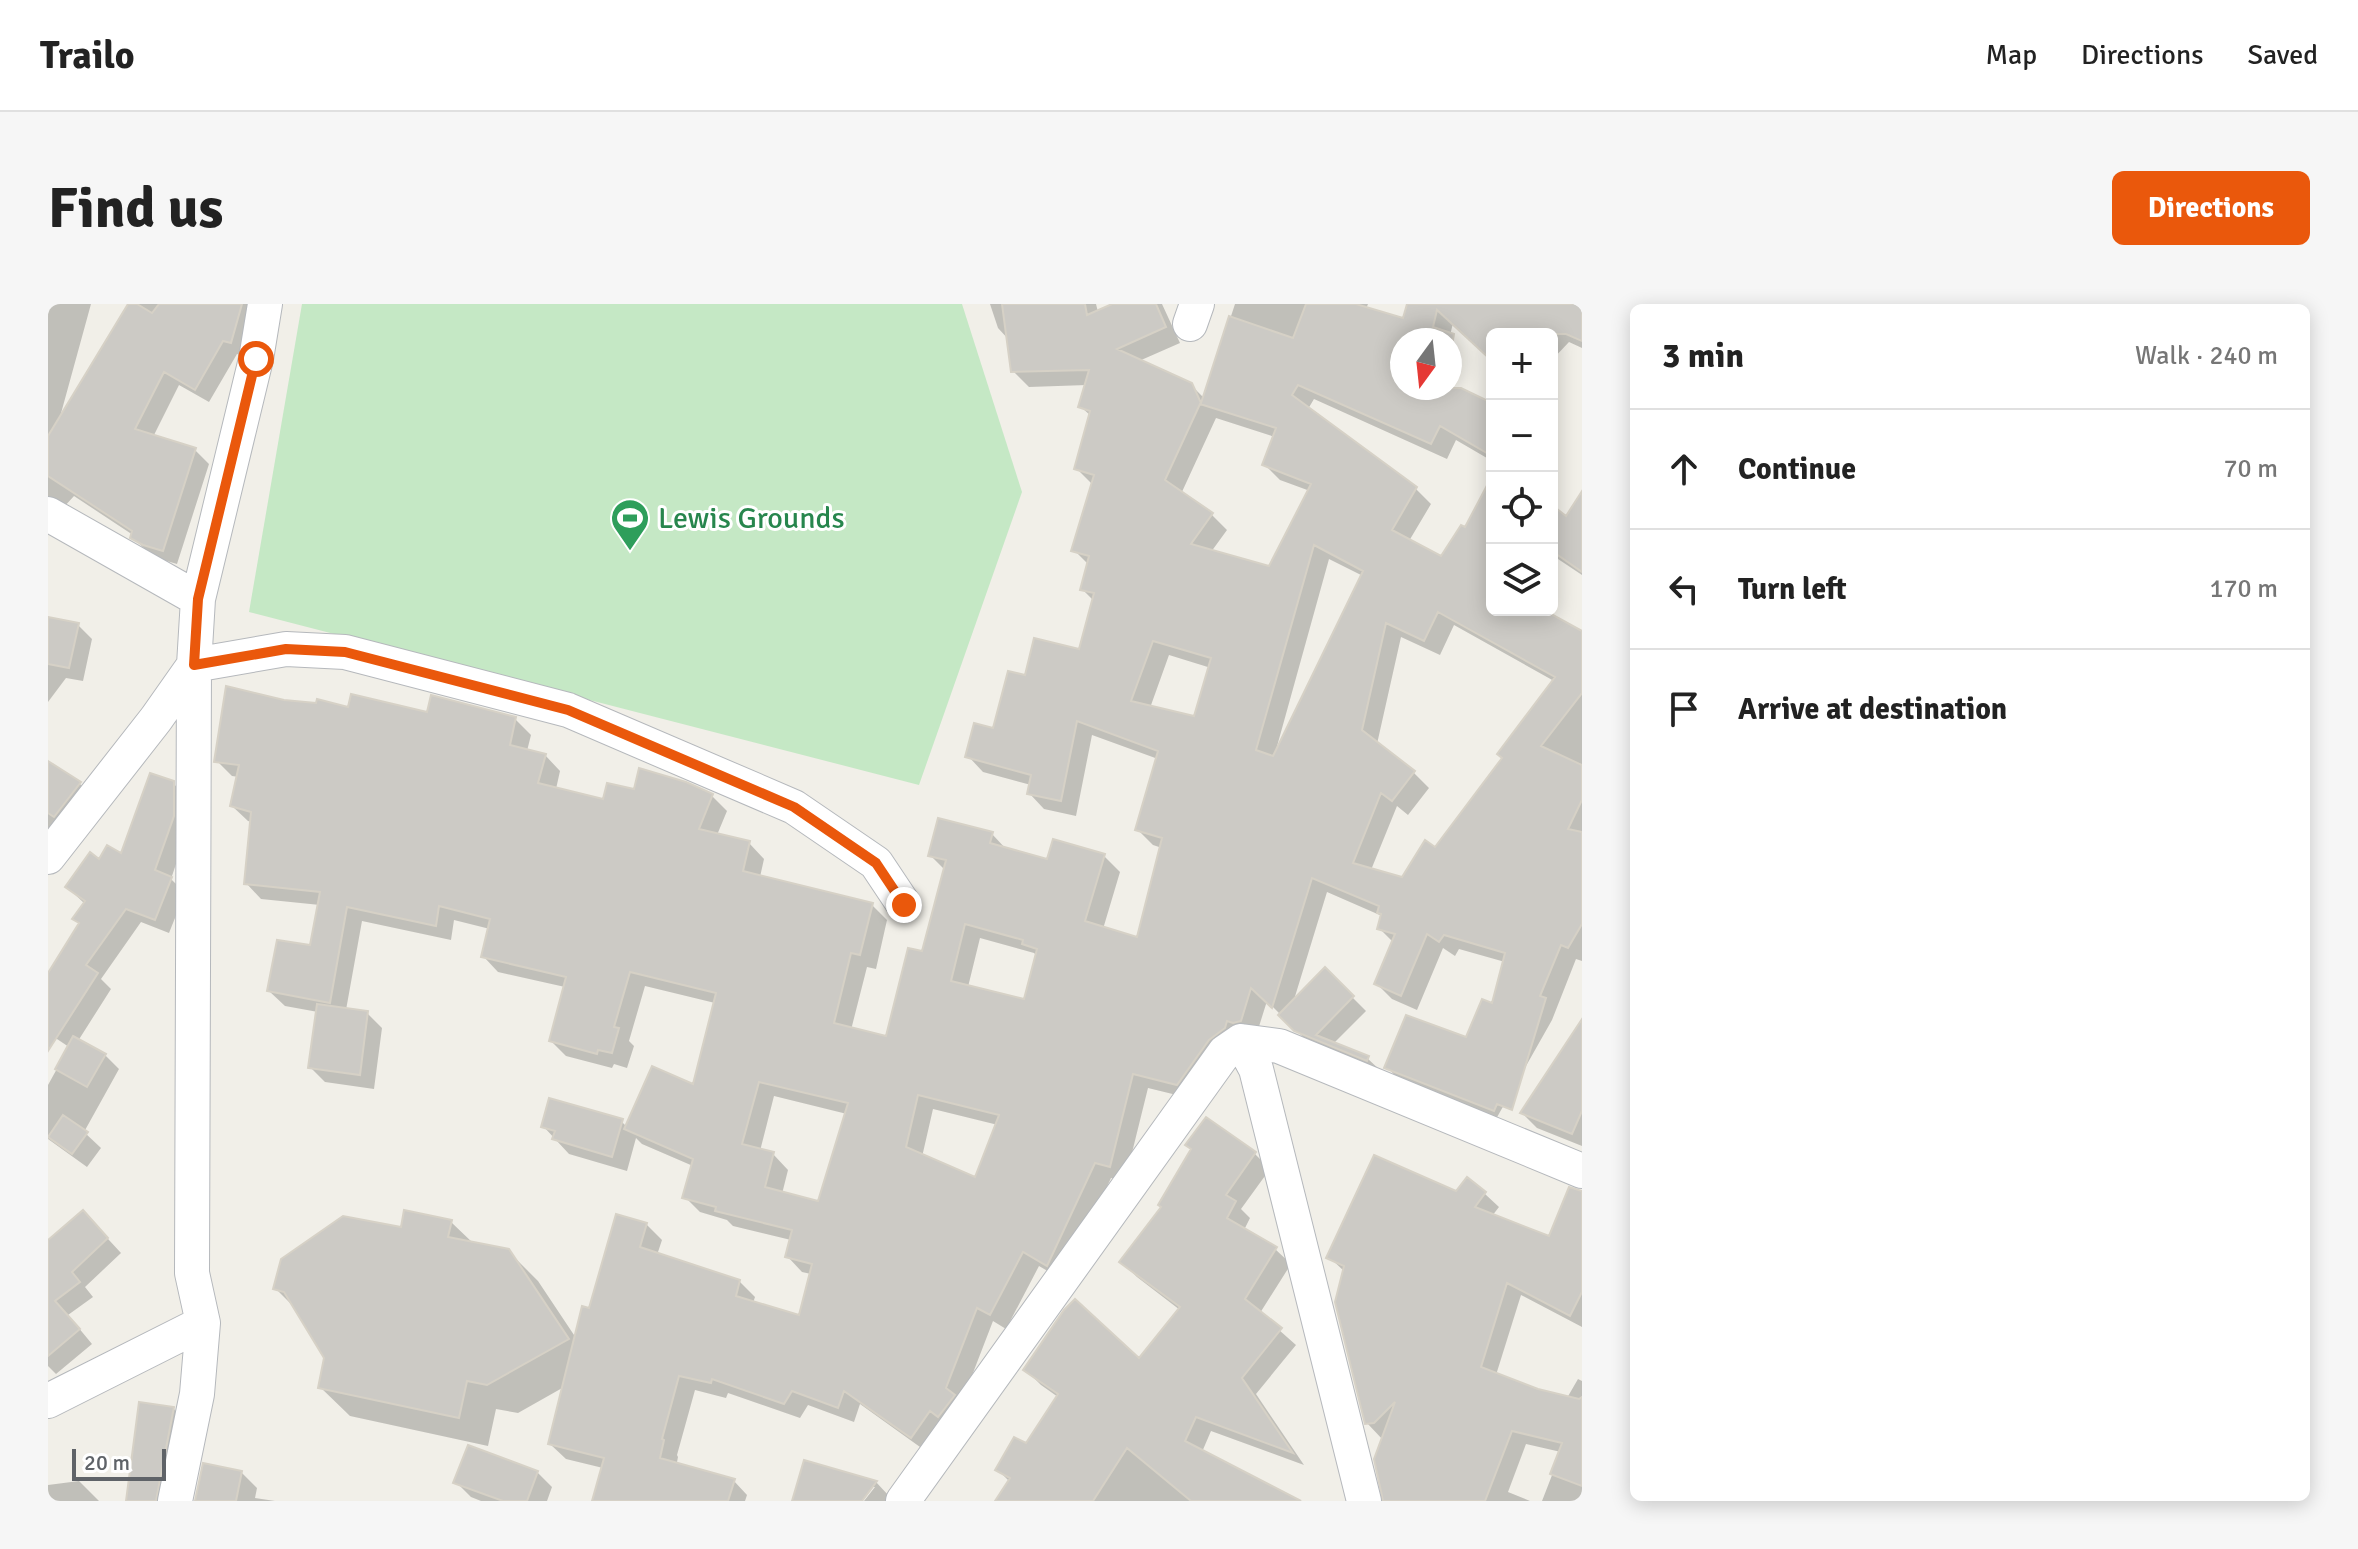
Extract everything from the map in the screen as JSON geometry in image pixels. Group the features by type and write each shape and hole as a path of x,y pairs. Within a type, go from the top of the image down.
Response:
{"street":[{"path":"175,1501 197,1394 203,1323 192,1273 194,665 198,599 256,359 265,304"},
{"path":"48,514 198,599"},
{"path":"48,857 156,719 194,665 286,649 345,652 568,710 794,807 876,863 904,905"},
{"path":"903,1501 1225,1052 1241,1041 1279,1046 1582,1171"},
{"path":"1241,1041 1256,1069 1364,1501"},
{"path":"48,1401 203,1323"}],"green space":[{"name":"Lewis Grounds","path":"302,304 962,304 1022,492 919,785 249,612"}],"building":[{"path":"128,304 137,304 152,313 159,304 242,304 231,343 223,341 195,390 164,372 135,429 196,448 163,551 130,538 132,531 48,476 48,436"},
{"path":"1002,304 1085,304 1087,315 1112,304 1156,304 1166,327 1117,349 1192,383 1201,403 1229,316 1293,338 1306,304 1356,304 1403,318 1407,304 1582,304 1582,341 1558,334 1558,328 1486,328 1486,355 1462,333 1462,328 1456,328 1437,310 1433,327 1436,328 1390,328 1390,400 1462,400 1462,388 1486,400 1486,453 1440,426 1431,444 1298,385 1292,395 1417,487 1392,530 1441,556 1461,525 1465,527 1486,487 1486,616 1555,616 1582,631 1582,693 1541,746 1582,765 1582,800 1568,829 1582,832 1582,924 1568,948 1561,945 1540,996 1546,998 1512,1110 1497,1104 1494,1111 1384,1068 1406,1015 1466,1037 1482,999 1492,1003 1505,953 1444,935 1439,942 1427,934 1401,996 1374,984 1395,934 1377,929 1381,914 1377,913 1379,906 1312,878 1272,1008 1251,988 1241,1021 1227,1021 1225,1028 1209,1040 1177,1085 1133,1074 1110,1167 1095,1163 1047,1266 1023,1252 990,1315 977,1308 946,1388 955,1395 938,1417 930,1411 911,1438 844,1391 838,1408 792,1391 784,1404 712,1379 711,1383 679,1376 660,1458 735,1479 728,1501 592,1501 604,1458 548,1444 582,1306 589,1308 616,1214 647,1223 640,1247 740,1280 736,1296 799,1315 812,1264 785,1257 792,1230 715,1211 716,1207 682,1198 693,1159 624,1129 652,1066 693,1084 716,993 630,972 614,1027 619,1028 612,1053 598,1050 597,1054 549,1041 566,977 481,957 490,919 439,906 436,926 347,907 330,1003 267,991 277,940 310,945 320,892 244,884 251,812 230,806 239,765 214,762 226,686 284,700 316,703 317,699 348,707 351,694 427,712 431,695 516,717 510,745 546,754 538,783 603,799 607,783 634,789 639,768 713,794 699,829 750,841 743,871 873,903 860,955 851,953 834,1023 886,1036 908,948 922,951 946,860 928,856 938,818 993,832 990,843 1047,859 1053,839 1105,854 1085,921 1137,937 1162,838 1135,830 1158,751 1077,721 1061,801 1027,794 1031,775 965,757 974,723 993,728 1008,671 1025,675 1034,638 1079,649 1094,593 1080,590 1089,556 1071,551 1094,475 1074,469 1090,411 1078,407 1089,370 1011,372","holes":["1200,404 1276,428 1262,465 1311,484 1269,566 1191,544 1213,513 1165,480","1314,545 1363,571 1273,756 1256,750","1438,612 1555,677 1497,754 1502,758 1435,847 1425,840 1402,877 1353,863 1381,793 1392,801 1415,771 1362,730 1386,623 1424,641","1153,641 1211,658 1194,716 1131,701","965,924 1023,940 1022,944 1037,949 1024,999 951,981","759,1082 848,1103 818,1201 765,1187 774,1152 742,1144","918,1095 999,1115 975,1177 906,1147"]},
{"path":"1582,491 1582,572 1558,555 1558,510 1566,516"},
{"path":"48,617 79,623 69,668 48,664"},
{"path":"48,761 81,782 54,817 48,813"},
{"path":"150,773 174,781 174,816 155,870 172,877 155,920 126,909 86,965 98,973 48,1051 48,973 79,923 72,919 85,901 65,887 90,852 99,859 107,845 121,853"},
{"path":"1325,967 1354,996 1316,1035 1369,1056 1367,1061 1294,1031 1278,1015"},
{"path":"317,1004 368,1011 360,1075 308,1068"},
{"path":"1582,1019 1582,1111 1572,1134 1520,1113"},
{"path":"73,1036 106,1054 87,1087 55,1069"},
{"path":"549,1098 623,1119 612,1157 552,1139 555,1131 541,1127"},
{"path":"63,1115 88,1132 72,1154 48,1137"},
{"path":"1206,1117 1256,1152 1226,1195 1236,1201 1227,1218 1277,1247 1245,1299 1282,1328 1242,1378 1293,1453 1196,1417 1185,1441 1301,1501 1191,1501 1127,1448 1093,1501 995,1501 1010,1478 995,1470 1014,1437 1026,1443 1058,1394 1023,1370 1064,1310 1075,1299 1139,1358 1180,1307 1119,1262 1161,1207 1158,1205 1191,1149 1185,1145"},
{"path":"1374,1155 1456,1191 1467,1177 1486,1192 1475,1207 1549,1236 1569,1187 1582,1191 1582,1292 1570,1316 1507,1283 1481,1367 1538,1389 1579,1399 1582,1397 1582,1486 1550,1474 1562,1443 1512,1431 1485,1501 1383,1501 1374,1459 1395,1402 1374,1423 1365,1424 1335,1302 1344,1266 1326,1258"},
{"path":"83,1210 108,1238 72,1272 80,1282 55,1301 80,1329 48,1356 48,1240"},
{"path":"404,1210 452,1220 448,1237 509,1249 569,1339 487,1385 467,1381 459,1418 318,1388 324,1358 284,1292 273,1289 281,1259 343,1216 401,1227"},
{"path":"139,1402 174,1407 156,1501 126,1501"},
{"path":"468,1445 538,1471 527,1501 503,1501 453,1483"},
{"path":"804,1460 877,1481 862,1501 792,1501"},
{"path":"203,1463 242,1471 236,1501 195,1501"}],"place":[{"name":"Lewis Grounds","path":"630,552"}],"route":[{"path":"256,359 198,599 194,665 286,649 345,652 568,710 794,807 876,863 904,905"}]}
